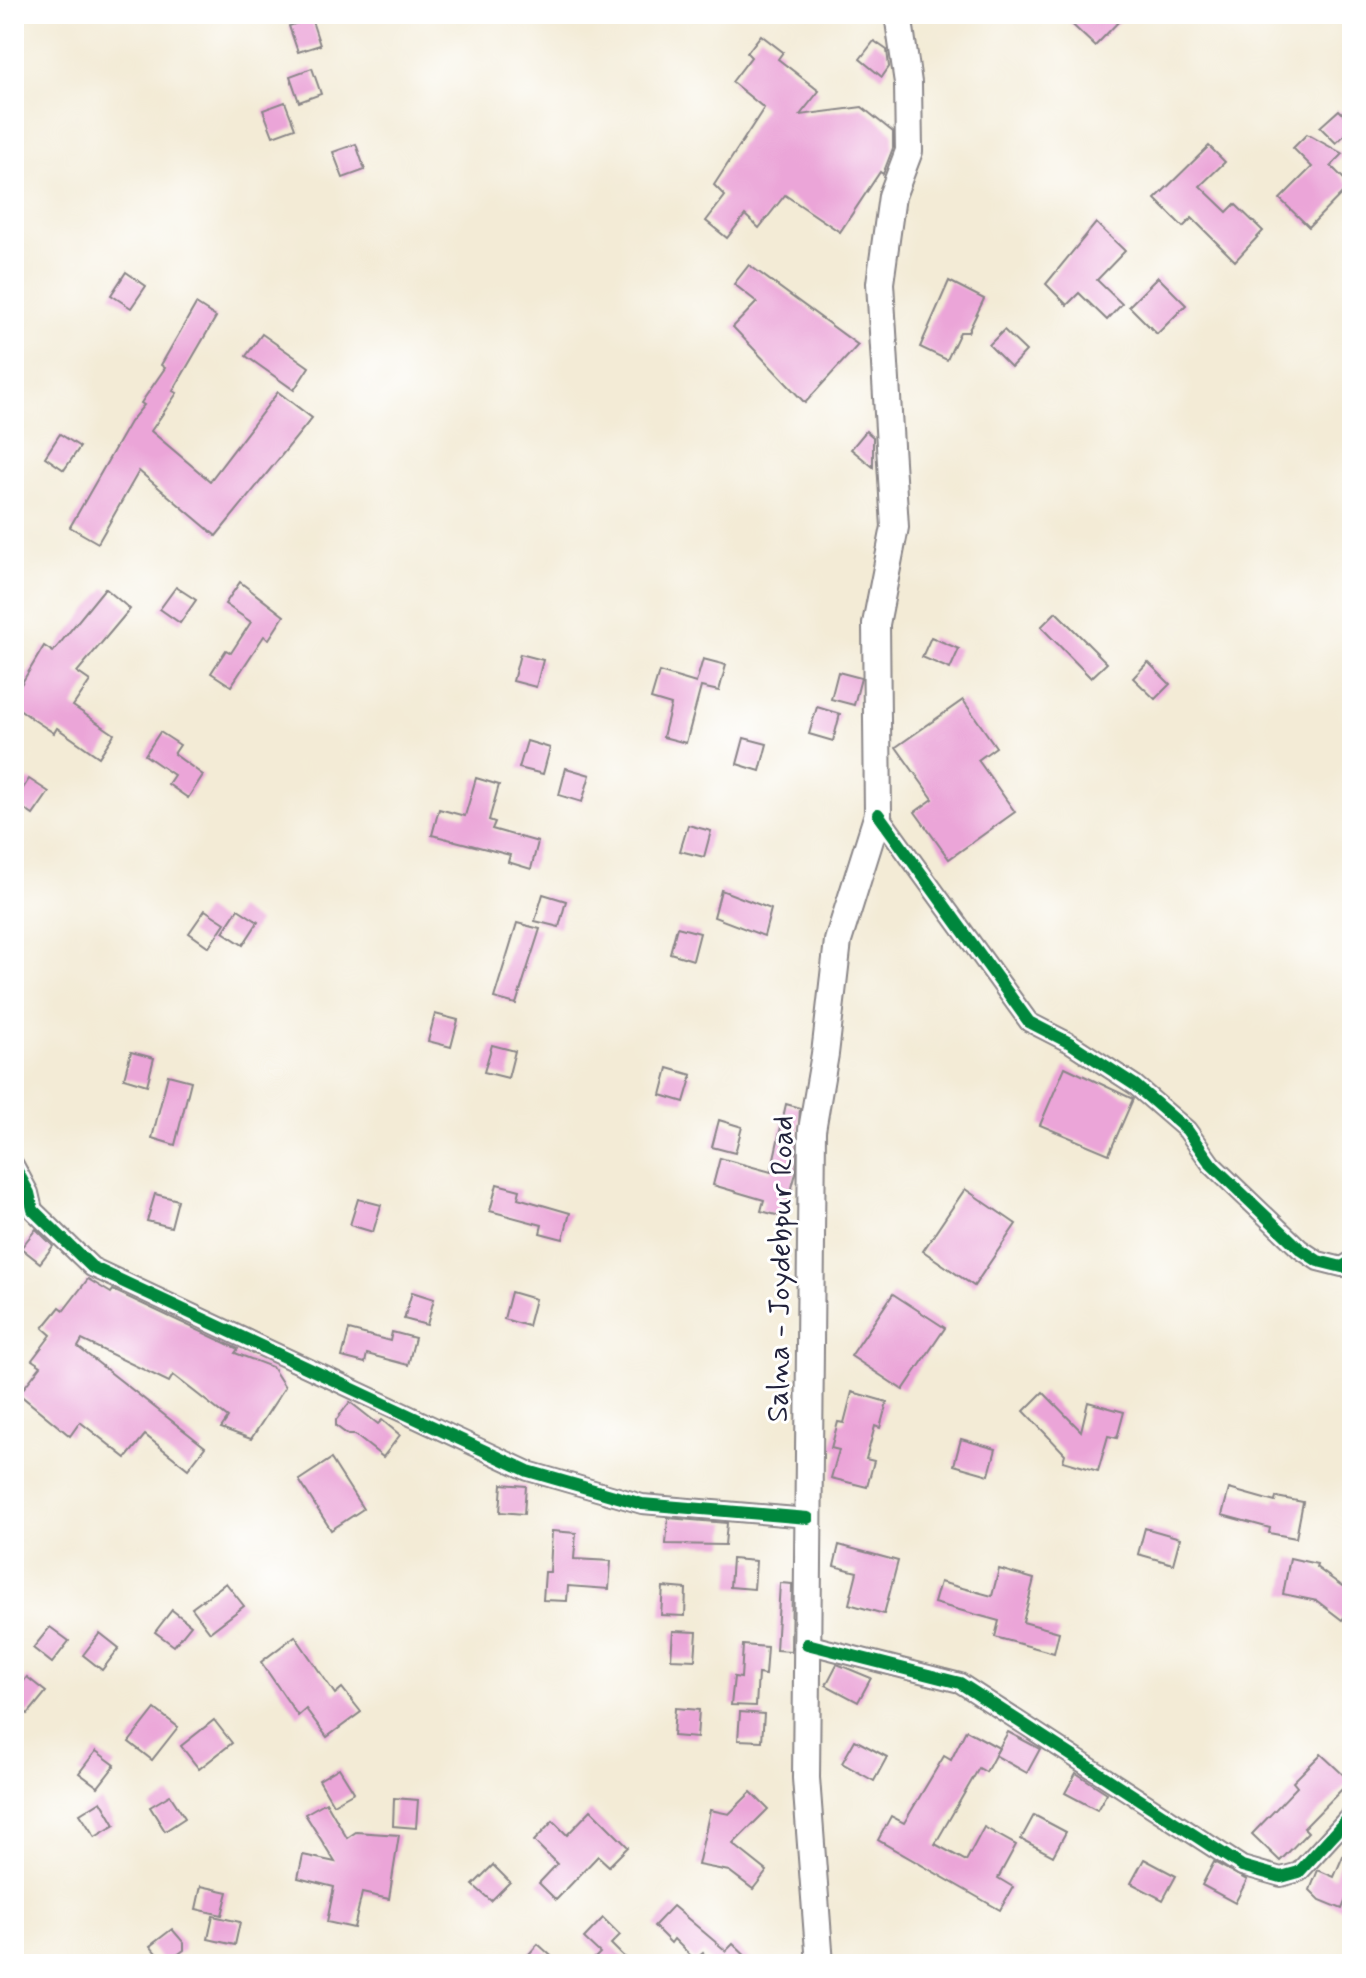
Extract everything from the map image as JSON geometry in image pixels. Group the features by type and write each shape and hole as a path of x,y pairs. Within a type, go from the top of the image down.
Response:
{"main road":[{"name":"Salna - Joydebpur Road","path":"820,1964 806,1778 812,1130 825,1054 838,941 878,814 876,624 895,527 880,283 892,196 909,151 908,83 898,14"}],"street":[{"path":"878,814 1029,1022 1070,1043 1135,1085 1187,1130 1211,1164 1300,1249 1318,1261 1342,1267 1352,1261"},
{"path":"14,1165 29,1193 33,1210 92,1267 528,1471 642,1504 808,1518"},
{"path":"807,1644 960,1683 1242,1866 1281,1877 1299,1872 1352,1814"}],"building":[{"path":"1061,14 1126,14 1095,46"},
{"path":"311,18 320,45 298,52 289,26"},
{"path":"761,35 783,52 778,59 819,91 800,115 862,107 893,132 893,148 883,174 880,172 840,232 785,195 759,228 745,215 727,238 706,221 725,196 714,185 764,108 732,82 751,57 747,53"},
{"path":"874,41 887,50 889,67 882,77 860,59"},
{"path":"312,68 321,94 299,102 290,76"},
{"path":"285,102 295,128 273,136 263,110"},
{"path":"1339,110 1352,123 1352,128 1336,143 1320,127"},
{"path":"1307,134 1343,154 1331,166 1350,185 1309,227 1280,199 1312,167 1293,148"},
{"path":"356,144 365,170 343,178 333,152"},
{"path":"1209,146 1225,162 1200,186 1227,212 1235,204 1263,231 1235,261 1192,218 1183,227 1155,199"},
{"path":"1096,223 1125,251 1097,280 1122,304 1107,320 1079,293 1067,305 1046,284"},
{"path":"749,265 858,345 805,403 733,327 757,302 734,284"},
{"path":"126,272 146,286 131,308 111,295"},
{"path":"1158,277 1186,305 1157,334 1129,306"},
{"path":"949,281 984,299 968,332 960,332 947,360 920,347"},
{"path":"196,304 216,317 173,391 177,393 151,431 210,481 278,392 312,418 216,536 139,471 98,543 70,527 130,422 144,405 141,403 165,368 161,365"},
{"path":"1004,330 1026,351 1011,367 989,345"},
{"path":"262,334 309,367 294,390 246,356"},
{"path":"866,431 873,437 873,467 851,449"},
{"path":"60,434 80,447 64,470 45,457"},
{"path":"240,582 284,616 269,639 264,636 231,686 211,673 226,650 231,653 251,622 225,604"},
{"path":"176,587 196,600 180,623 160,609"},
{"path":"105,588 130,609 77,672 90,681 73,706 114,734 99,757 57,728 54,733 34,720 14,705 14,696 44,646 53,652"},
{"path":"1056,612 1107,663 1091,678 1041,627"},
{"path":"931,637 959,649 950,669 922,657"},
{"path":"520,654 543,660 536,687 513,681"},
{"path":"703,659 726,665 719,691 701,687 686,743 663,737 671,705 651,699 659,672 696,683"},
{"path":"1148,662 1170,684 1155,699 1133,678"},
{"path":"838,672 861,678 854,705 831,699"},
{"path":"963,700 996,747 978,760 1015,812 949,859 915,812 933,799 896,747"},
{"path":"817,707 840,714 833,741 809,734"},
{"path":"160,732 180,745 174,754 203,775 188,798 168,784 174,775 145,755"},
{"path":"744,738 767,744 760,771 737,764"},
{"path":"527,741 550,748 543,774 519,768"},
{"path":"566,768 590,775 582,802 559,795"},
{"path":"476,778 499,785 489,820 495,822 492,829 538,842 531,869 508,862 510,855 432,835 439,809 465,816"},
{"path":"29,779 49,792 33,815 14,802"},
{"path":"688,825 711,831 704,857 680,851"},
{"path":"721,890 771,909 764,936 714,917"},
{"path":"543,894 566,901 559,927 535,921"},
{"path":"238,909 258,922 243,945 223,932"},
{"path":"205,910 225,923 209,947 189,933"},
{"path":"517,923 540,929 516,1004 494,998"},
{"path":"677,927 700,933 693,960 670,953"},
{"path":"435,1014 458,1020 451,1047 428,1041"},
{"path":"492,1045 515,1051 508,1078 484,1072"},
{"path":"131,1052 154,1058 147,1085 124,1078"},
{"path":"1065,1067 1133,1099 1109,1154 1040,1125"},
{"path":"668,1068 692,1075 684,1102 661,1095"},
{"path":"168,1075 191,1081 175,1145 152,1138"},
{"path":"786,1104 800,1108 796,1173 784,1217 761,1211 764,1200 713,1185 720,1158 771,1172"},
{"path":"719,1120 742,1127 735,1153 712,1147"},
{"path":"497,1184 520,1190 518,1198 570,1213 563,1239 540,1233 542,1225 490,1211"},
{"path":"965,1189 1016,1224 974,1286 923,1251"},
{"path":"155,1194 178,1200 171,1227 147,1221"},
{"path":"358,1199 381,1205 373,1232 350,1225"},
{"path":"36,1229 53,1246 40,1263 21,1248"},
{"path":"88,1279 111,1293 113,1290 238,1349 235,1353 272,1367 285,1387 251,1439 221,1428 228,1418 173,1375 169,1382 82,1340 78,1347 205,1447 188,1469 145,1435 126,1458 80,1422 70,1436 19,1394 41,1366 32,1360 51,1335 43,1328 60,1307 64,1310"},
{"path":"412,1292 434,1299 427,1325 404,1319"},
{"path":"511,1292 535,1299 528,1326 504,1319"},
{"path":"893,1294 945,1328 903,1390 851,1356"},
{"path":"349,1330 390,1341 392,1332 415,1338 408,1365 367,1354 365,1363 342,1357"},
{"path":"852,1392 887,1402 880,1428 875,1426 866,1459 874,1461 867,1487 831,1478 839,1450 831,1448 838,1422 844,1423"},
{"path":"1043,1392 1081,1431 1088,1402 1124,1412 1117,1438 1108,1436 1098,1471 1063,1461 1065,1454 1024,1411"},
{"path":"350,1402 378,1424 382,1420 400,1435 383,1457 355,1435 348,1435 336,1426 336,1420"},
{"path":"961,1439 996,1449 989,1475 954,1465"},
{"path":"331,1459 363,1509 331,1530 299,1480"},
{"path":"502,1484 526,1486 524,1514 500,1512"},
{"path":"1229,1489 1275,1502 1276,1497 1303,1502 1296,1538 1269,1533 1270,1528 1222,1515"},
{"path":"668,1518 727,1523 725,1545 666,1544"},
{"path":"1145,1528 1180,1538 1173,1564 1138,1554"},
{"path":"552,1531 576,1533 574,1559 611,1561 609,1589 568,1586 567,1601 543,1600 545,1572 550,1572"},
{"path":"839,1545 898,1561 884,1614 849,1604 857,1572 834,1566"},
{"path":"1290,1558 1317,1564 1316,1567 1342,1586 1352,1575 1352,1607 1342,1620 1317,1601 1283,1594"},
{"path":"732,1559 756,1561 754,1589 730,1587"},
{"path":"999,1569 1034,1579 1023,1622 1059,1632 1054,1653 995,1637 999,1621 934,1603 940,1582 992,1596"},
{"path":"226,1583 244,1606 210,1632 192,1608"},
{"path":"780,1583 792,1584 791,1651 776,1650"},
{"path":"663,1587 686,1589 685,1616 661,1615"},
{"path":"172,1610 191,1625 174,1646 155,1632"},
{"path":"50,1627 69,1641 52,1663 33,1648"},
{"path":"673,1631 697,1632 695,1660 671,1659"},
{"path":"100,1633 119,1648 102,1670 83,1655"},
{"path":"295,1636 335,1694 342,1688 361,1712 327,1737 306,1709 298,1716 261,1662"},
{"path":"743,1645 767,1647 765,1675 758,1674 756,1706 731,1705 734,1677 741,1678"},
{"path":"837,1664 871,1678 858,1702 826,1685"},
{"path":"27,1677 46,1692 28,1714 14,1703 14,1694"},
{"path":"675,1708 699,1710 697,1738 673,1736"},
{"path":"155,1709 178,1727 152,1760 129,1742"},
{"path":"740,1712 764,1714 762,1741 738,1740"},
{"path":"214,1720 232,1743 199,1769 181,1746"},
{"path":"966,1730 999,1748 986,1772 979,1768 935,1844 966,1861 984,1827 1016,1845 998,1878 1013,1887 1000,1910 878,1840 891,1816 904,1823 944,1756 951,1760"},
{"path":"1008,1732 1040,1749 1027,1773 995,1755"},
{"path":"855,1740 887,1757 874,1781 842,1763"},
{"path":"96,1751 115,1765 98,1787 79,1773"},
{"path":"1321,1754 1350,1781 1304,1828 1308,1832 1280,1861 1252,1834 1297,1787 1293,1782"},
{"path":"339,1768 354,1792 333,1804 319,1780"},
{"path":"1076,1773 1107,1793 1097,1810 1065,1793"},
{"path":"751,1792 768,1809 733,1844 767,1871 753,1889 729,1871 698,1865 710,1810 729,1814"},
{"path":"170,1795 185,1818 165,1831 150,1807"},
{"path":"394,1798 418,1800 416,1828 393,1826"},
{"path":"101,1801 115,1825 95,1837 80,1814"},
{"path":"326,1802 347,1838 356,1832 399,1835 389,1899 362,1893 354,1928 327,1922 334,1887 298,1878 303,1855 335,1862 305,1814"},
{"path":"591,1810 628,1847 609,1866 598,1856 556,1900 539,1883 557,1864 534,1841 553,1821 567,1835"},
{"path":"1034,1815 1066,1832 1053,1856 1021,1839"},
{"path":"1352,1835 1352,1885 1342,1909 1320,1900 1310,1890 1318,1870 1334,1877"},
{"path":"1144,1859 1176,1876 1163,1900 1131,1883"},
{"path":"1214,1862 1247,1880 1235,1903 1202,1885"},
{"path":"493,1865 510,1882 491,1901 473,1885"},
{"path":"201,1886 228,1892 222,1915 196,1909"},
{"path":"673,1906 726,1951 733,1944 754,1964 713,1964 703,1953 695,1960 674,1939 671,1943 654,1926"},
{"path":"213,1916 240,1922 235,1945 208,1939"},
{"path":"603,1918 620,1935 611,1944 631,1964 589,1964 600,1953 584,1938"},
{"path":"172,1929 184,1943 184,1950 165,1964 150,1946"},
{"path":"538,1944 560,1964 520,1964"}],"cycle path":[{"path":"878,814 1029,1022 1070,1043 1135,1085 1187,1130 1211,1164 1300,1249 1318,1261 1342,1267 1352,1261"},
{"path":"14,1165 29,1193 33,1210 92,1267 528,1471 642,1504 808,1518"},
{"path":"807,1644 960,1683 1242,1866 1281,1877 1299,1872 1352,1814"}]}
